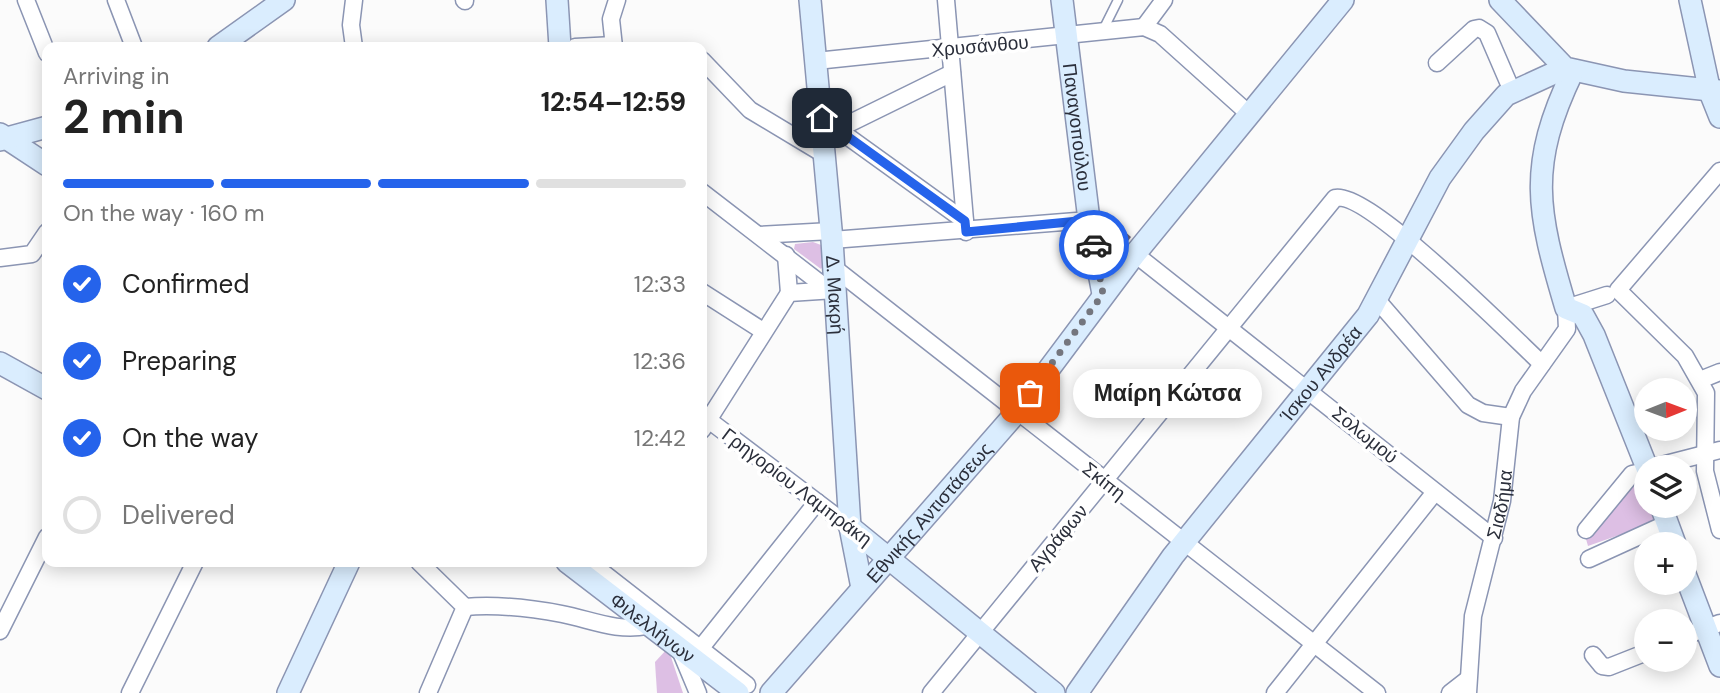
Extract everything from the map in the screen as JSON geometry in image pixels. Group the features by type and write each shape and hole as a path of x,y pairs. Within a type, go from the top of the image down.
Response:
{"street":[{"path":"26,0 43,42"},
{"path":"116,0 132,42"},
{"path":"225,42 284,0"},
{"path":"353,42 351,25 354,0"},
{"path":"557,0 560,42"},
{"path":"614,42 611,19 617,0"},
{"name":"Δ. Μακρή","path":"810,0 816,61 830,124 825,155 833,267 832,290 850,527 862,588"},
{"path":"946,0 966,227"},
{"name":"Παναγοπούλου","path":"1062,0 1089,220 1103,294"},
{"path":"1164,0 1144,27 1160,34 1248,113"},
{"path":"1500,0 1569,69 1715,92"},
{"path":"1690,0 1720,117"},
{"name":"Εθνικής Αντιστάσεως","path":"771,693 1016,413 1103,294 1336,3"},
{"name":"Χρυσάνθου","path":"816,61 1144,27"},
{"path":"1437,63 1474,29 1479,28 1487,33 1512,91"},
{"path":"707,65 750,110 825,155"},
{"path":"1566,318 1549,248 1539,186 1553,119 1569,69"},
{"name":"Ίσκου Ανδρέα","path":"1077,693 1184,543 1377,300 1454,157 1495,105 1512,91 1569,69"},
{"path":"830,124 952,73"},
{"path":"830,124 966,227"},
{"path":"2,137 42,128"},
{"path":"2,137 42,162"},
{"path":"1720,171 1618,290 1685,356 1700,380 1707,401 1713,451 1706,480 1720,530"},
{"path":"707,196 832,290"},
{"name":"Αγράφων","path":"930,693 1335,198 1349,200 1409,239"},
{"path":"760,235 831,236 1089,220"},
{"path":"0,258 32,254 42,239"},
{"path":"1409,239 1542,364"},
{"name":"Σολωμού","path":"1135,254 1494,538"},
{"path":"707,416 789,293 786,255"},
{"name":"Σκίπη","path":"833,267 1016,413 1377,693"},
{"path":"789,293 832,290"},
{"path":"707,295 763,331"},
{"path":"1566,318 1607,295"},
{"path":"1377,300 1468,405 1483,413 1511,417"},
{"path":"1566,318 1583,315 1594,335 1642,455"},
{"name":"Σιαδήμα","path":"1468,686 1473,616 1502,501 1511,417 1566,318"},
{"path":"0,363 42,386"},
{"path":"1700,380 1720,372"},
{"name":"Γρηγορίου Λαμπράκη","path":"707,423 850,527 1054,693"},
{"path":"1586,530 1634,474"},
{"path":"1275,693 1435,492"},
{"path":"700,649 817,502"},
{"path":"1590,559 1657,518"},
{"path":"0,631 5,610 42,546"},
{"path":"130,693 193,567"},
{"path":"288,693 347,567"},
{"path":"424,567 465,607 508,606 562,614 623,628 647,626"},
{"path":"596,570 700,649 743,689"},
{"name":"Φιλελλήνων","path":"596,570 647,626 743,689"},
{"path":"1692,595 1703,629 1720,666"},
{"path":"428,693 465,607"},
{"path":"677,645 698,693"},
{"path":"1593,655 1602,666 1609,667 1634,657"},
{"path":"1450,693 1468,686"}],"lane":[{"path":"1101,33 1118,0"}],"shaded area":[{"path":"813,242 821,245 821,269 794,249 795,244"},
{"path":"1634,479 1634,518 1656,518 1656,522 1588,546 1586,539"},
{"path":"668,648 683,693 657,693 655,662"}],"building":[{"path":"1122,229 1131,237 1122,249 1112,240"}],"way so far":[{"path":"1030,393 1103,294 1094,245"}],"place":[{"name":"Μαίρη Κώτσα","path":"1030,393"}],"route":[{"path":"822,118 965,221 966,232 1089,220 1094,245"}]}
